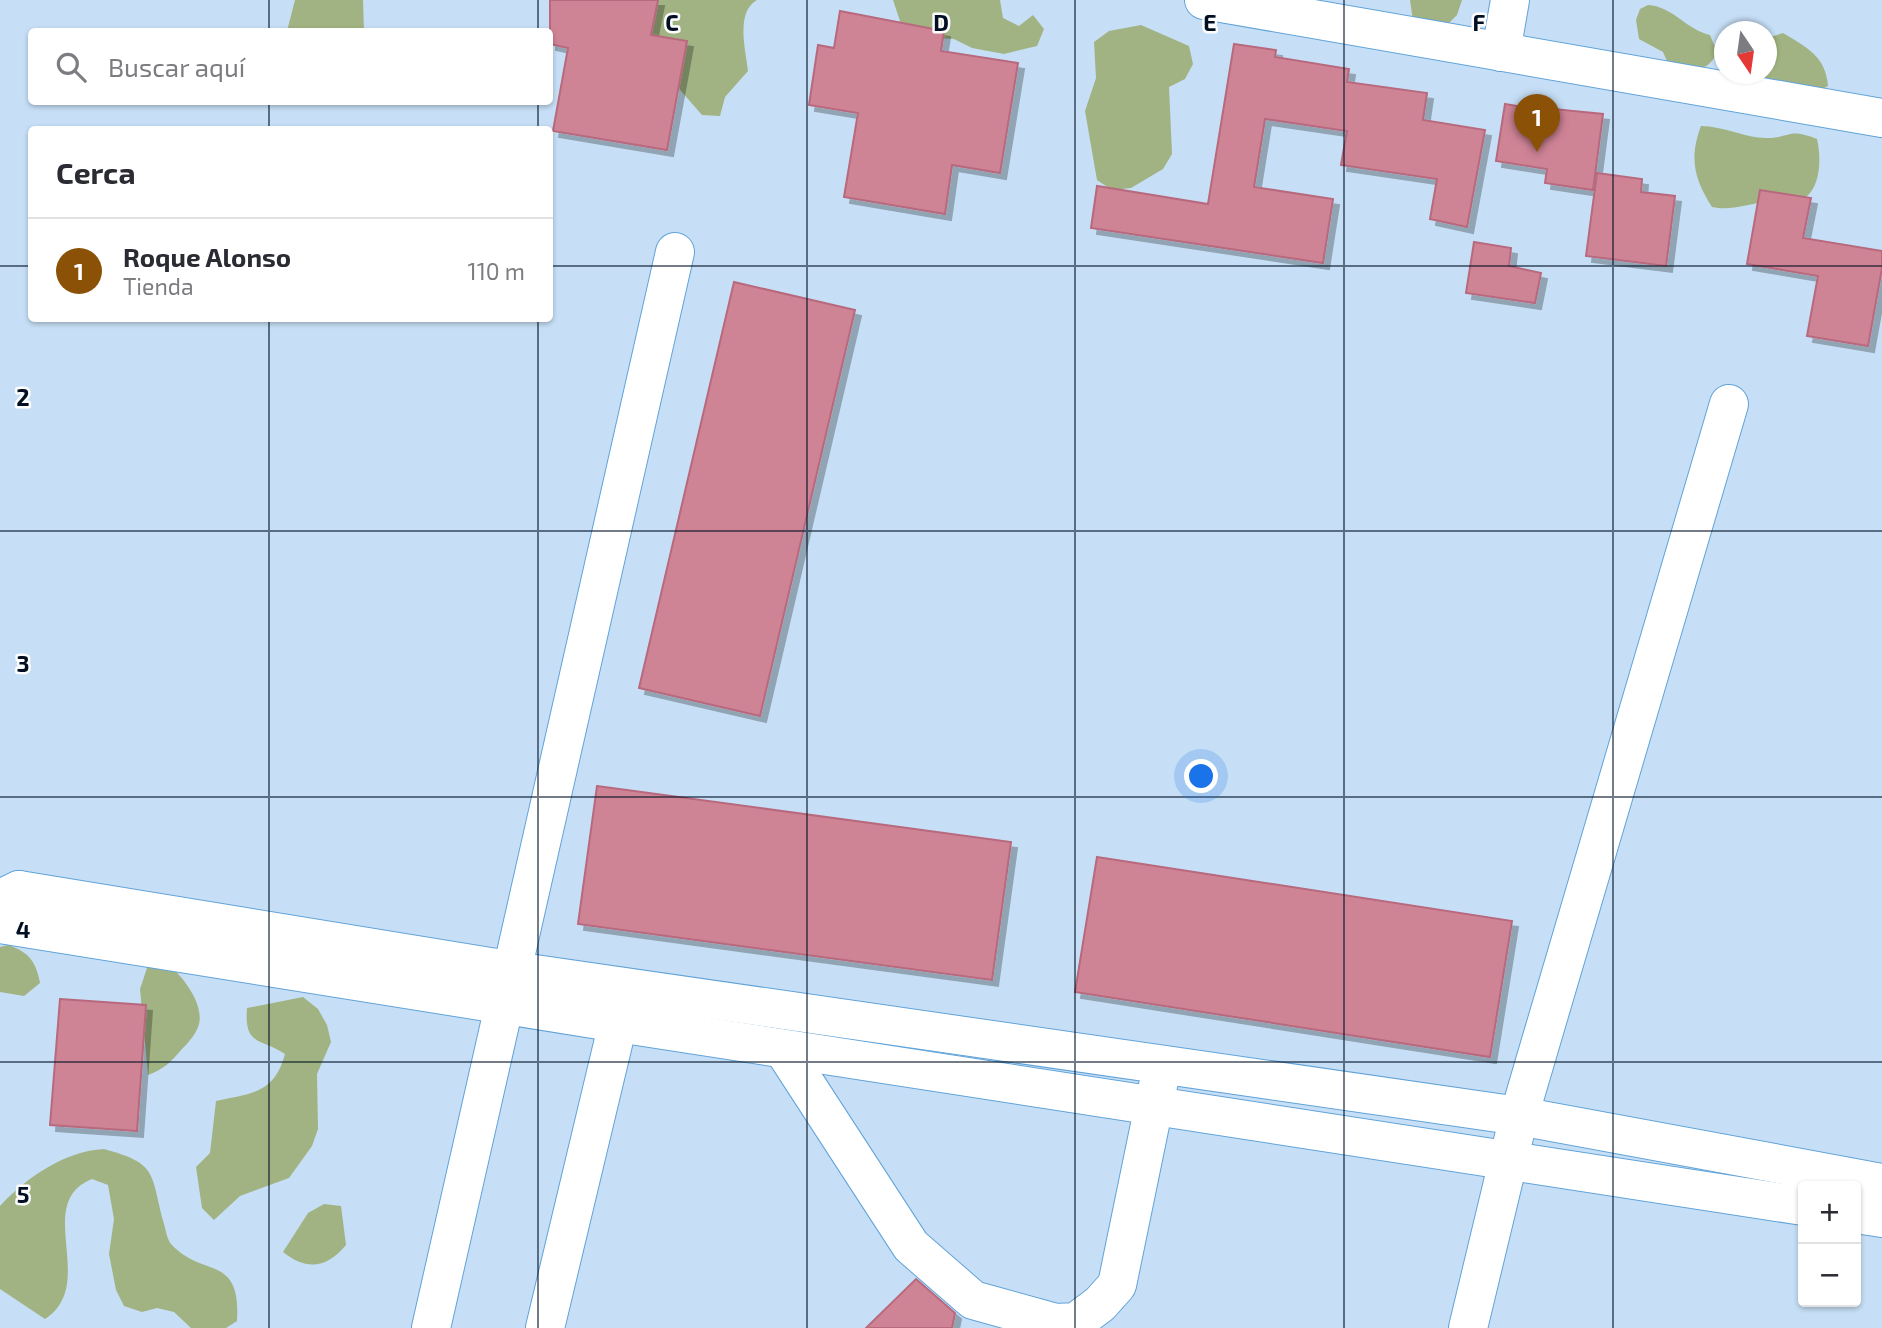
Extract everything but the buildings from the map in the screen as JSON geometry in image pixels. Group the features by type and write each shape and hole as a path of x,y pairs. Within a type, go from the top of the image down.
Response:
{"street":[{"path":"1204,0 1882,118"},
{"path":"1501,52 1510,0"},
{"path":"431,1328 675,252"},
{"path":"1468,1328 1519,1116 1729,404"},
{"path":"10,895 510,988 618,1023 1798,1205"},
{"path":"0,924 510,988 1163,1065 1519,1116 1882,1183"},
{"path":"545,1328 618,1023"},
{"path":"783,1048 911,1247 973,1300 1056,1323 1076,1322 1100,1304 1118,1285 1163,1065"},
{"path":"1861,1215 1882,1218"}],"green space":[{"path":"295,0 363,0 364,28 288,28"},
{"path":"632,0 757,0 750,6 744,22 748,71 725,97 720,116 702,115 667,75"},
{"path":"893,0 1000,0 1003,18 1019,26 1033,15 1044,29 1037,46 1004,54 972,48 954,39 936,38 901,24"},
{"path":"1410,0 1462,0 1457,15 1445,27 1414,28"},
{"path":"1648,5 1657,7 1710,35 1714,45 1713,59 1698,69 1670,68 1663,52 1639,39 1636,20 1640,9"},
{"path":"1141,25 1189,46 1193,64 1185,79 1169,87 1172,154 1163,169 1131,188 1112,190 1097,180 1085,111 1096,78 1094,42 1109,31"},
{"path":"1783,33 1807,48 1819,60 1828,86 1812,94 1763,84 1777,84 1777,35"},
{"path":"1701,126 1760,138 1795,134 1817,139 1819,167 1814,186 1809,194 1793,202 1712,207 1697,178 1695,168 1695,148"},
{"path":"8,945 26,955 34,964 38,976 40,983 24,996 0,992 0,947"},
{"path":"152,953 169,965 187,984 198,1006 200,1017 197,1030 187,1044 167,1065 148,1075 140,989"},
{"path":"303,997 318,1009 327,1025 331,1042 317,1074 318,1129 312,1146 289,1178 240,1196 214,1220 202,1208 196,1167 210,1153 216,1101 260,1090 275,1077 285,1054 251,1035 247,1008"},
{"path":"104,1149 135,1160 149,1173 171,1244 183,1255 226,1276 233,1285 237,1300 237,1321 226,1328 191,1328 174,1312 157,1308 142,1312 124,1306 116,1290 109,1254 114,1219 108,1185 92,1179 75,1190 67,1206 67,1286 60,1304 45,1319 0,1289 0,1206 22,1185 48,1167 75,1155"},
{"path":"324,1204 341,1206 346,1245 332,1258 316,1264 300,1262 283,1252 308,1213"}],"place":[{"name":"Roque Alonso","path":"1537,152"}]}
